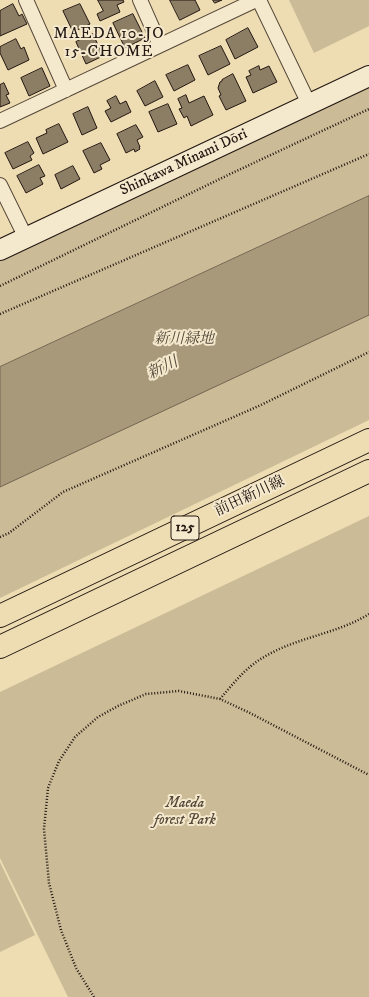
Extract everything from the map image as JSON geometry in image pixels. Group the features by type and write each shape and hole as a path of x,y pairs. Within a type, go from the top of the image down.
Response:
{"main road":[{"name":"前田新川線","path":"0,616 369,440"},
{"name":"前田新川線","path":"0,647 369,472"}],"street":[{"path":"26,0 66,90"},
{"path":"140,0 160,45"},
{"path":"0,121 257,0 310,104"},
{"name":"Shinkawa Minami Dōri","path":"0,250 369,76"},
{"path":"0,185 26,238"}],"path":[{"path":"0,286 228,175 369,109"},
{"path":"0,314 369,154"},
{"path":"0,537 63,492 261,405 369,352"},
{"path":"220,699 240,677 263,657 287,646 358,621 369,614"},
{"path":"94,997 76,968 61,930 49,883 44,829 48,788 58,761 75,737 98,717 118,706 146,694 179,691 220,699 369,775"}],"green space":[{"path":"289,0 369,0 369,26 314,53"},
{"name":"新川緑地","path":"369,85 369,420 0,598 0,260"},
{"name":"Maeda forest Park","path":"369,516 369,997 68,997 0,858 0,692"},
{"path":"0,862 35,935 0,952"}],"water":[{"name":"新川","path":"369,196 369,315 0,487 0,367"}],"building":[{"path":"98,0 123,0 124,2 117,5 120,12 100,21 97,14 103,11"},
{"path":"170,0 195,0 200,10 180,20"},
{"path":"213,0 222,0 215,3"},
{"path":"13,4 19,16 22,14 27,24 0,36 0,11"},
{"path":"80,4 90,24 73,32 63,11"},
{"path":"133,14 145,38 125,48 113,23"},
{"path":"248,28 258,47 235,59 226,40"},
{"path":"93,34 103,56 86,64 76,42"},
{"path":"16,39 21,49 24,47 29,60 8,70 0,53 0,47"},
{"path":"221,46 230,64 208,75 199,56"},
{"path":"188,65 195,80 174,91 166,75"},
{"path":"259,66 260,70 269,66 277,82 253,93 246,77 251,75 249,71"},
{"path":"42,68 50,86 29,96 21,78"},
{"path":"233,74 246,101 226,110 219,96 221,95 218,88 222,80"},
{"path":"155,81 163,97 145,106 137,91"},
{"path":"4,83 9,94 6,95 10,103 0,107 0,85"},
{"path":"186,95 189,103 204,96 213,115 191,126 187,116 184,118 179,109 182,108 178,99"},
{"path":"116,96 120,104 126,101 131,112 111,122 105,111 111,108 107,101"},
{"path":"168,104 177,124 158,132 149,112"},
{"path":"88,107 97,128 82,135 73,114"},
{"path":"59,124 68,142 43,154 36,138 47,133 46,130"},
{"path":"136,125 143,137 137,140 140,149 135,152 134,149 126,153 117,134"},
{"path":"28,142 34,153 30,156 32,160 13,169 5,153"},
{"path":"101,143 110,160 100,165 102,169 94,173 83,151"},
{"path":"39,165 45,176 40,178 43,184 26,193 17,176"},
{"path":"73,166 80,179 61,189 55,175"}],"district":[{"name":"MAEDA 10-JO 15-CHOME","path":"109,44"}]}
